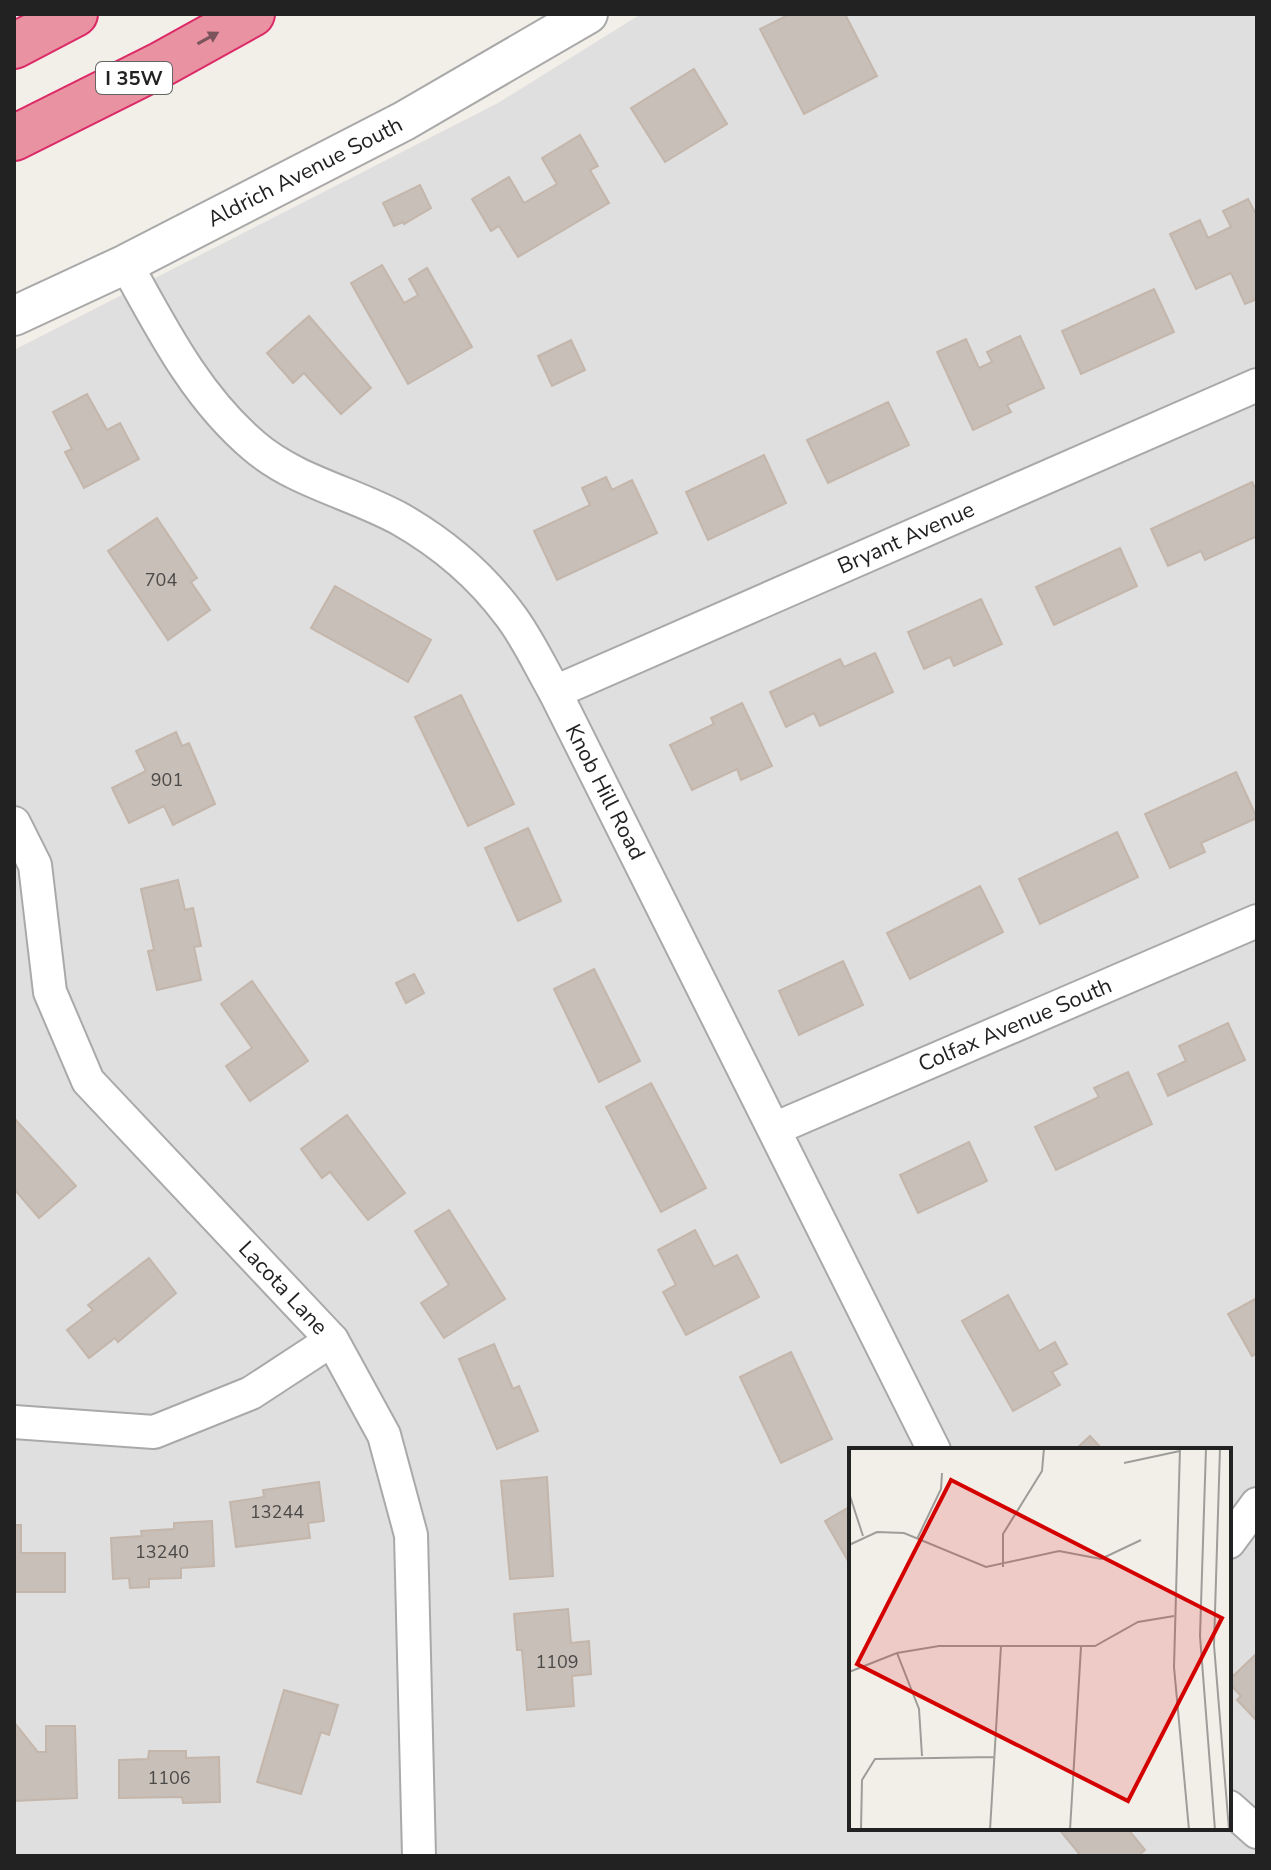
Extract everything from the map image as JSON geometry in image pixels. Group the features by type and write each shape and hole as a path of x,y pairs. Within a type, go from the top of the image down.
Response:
{"highway":[{"path":"14,46 75,14"},
{"name":"I 35W","path":"14,138 160,65 252,14"}],"street":[{"name":"Aldrich Avenue South","path":"14,316 126,264 404,121 588,14"},
{"name":"Knob Hill Road","path":"126,264 190,375 224,418 256,449 296,473 400,519 465,563 510,615 555,692 933,1448"},
{"name":"Bryant Avenue","path":"555,692 1257,385"},
{"name":"Lacota Lane","path":"14,823 35,865 50,992 88,1081 332,1340 384,1435 411,1535 419,1856"},
{"name":"Colfax Avenue South","path":"774,1129 1257,921"},
{"path":"14,1422 154,1432 251,1393 332,1340"},
{"path":"1231,1539 1257,1504"},
{"path":"1231,1809 1257,1832"}],"shaded area":[{"path":"641,14 1257,14 1257,1856 14,1856 14,350 498,103"}],"building":[{"path":"790,14 845,14 877,76 804,114 760,29"},
{"path":"694,69 727,124 665,162 631,108"},
{"path":"580,135 598,166 590,170 609,203 518,257 499,226 491,231 472,199 509,177 524,203 557,184 542,158"},
{"path":"420,185 431,208 404,224 394,226 383,203"},
{"path":"1248,199 1257,216 1257,299 1245,304 1231,273 1196,289 1170,234 1200,220 1208,238 1231,227 1223,211"},
{"path":"382,265 404,303 418,295 409,279 427,268 472,347 408,384 351,283"},
{"path":"1154,289 1174,332 1081,374 1062,331"},
{"path":"309,316 371,388 341,414 304,373 293,383 267,353"},
{"path":"1020,336 1044,388 1007,405 1011,412 973,430 937,352 966,339 979,368 992,362 987,352"},
{"path":"571,340 585,370 552,386 538,356"},
{"path":"87,394 107,430 120,423 139,459 84,488 65,452 72,449 53,412"},
{"path":"888,402 909,445 828,483 807,440"},
{"path":"764,455 786,503 708,540 686,492"},
{"path":"606,477 612,490 632,480 657,533 557,580 534,531 590,505 582,488"},
{"path":"1252,482 1257,492 1257,536 1205,560 1201,551 1168,566 1151,529"},
{"path":"157,518 197,578 191,582 210,610 168,640 108,551"},
{"path":"1120,548 1137,586 1054,625 1036,587"},
{"path":"335,586 431,640 408,682 311,628"},
{"path":"981,599 1002,644 954,666 950,657 924,669 908,632"},
{"path":"875,653 893,692 820,726 814,713 786,727 770,692 840,659 844,667"},
{"path":"461,695 514,804 468,826 415,717"},
{"path":"742,703 772,766 741,780 737,769 692,790 670,745 714,724 711,718"},
{"path":"176,732 182,746 189,743 215,804 173,825 164,806 129,823 112,788 146,771 136,751"},
{"path":"1236,772 1257,818 1201,843 1205,852 1170,868 1145,814"},
{"path":"528,828 561,901 518,921 485,848"},
{"path":"1117,832 1138,877 1040,924 1019,879"},
{"path":"178,880 185,910 193,908 201,946 194,947 201,980 157,990 148,951 154,950 141,889"},
{"path":"980,886 1003,932 910,979 887,933"},
{"path":"843,961 863,1005 799,1035 779,991"},
{"path":"594,969 640,1061 599,1082 554,989"},
{"path":"414,974 424,993 406,1003 396,983"},
{"path":"252,981 308,1061 250,1101 226,1066 252,1048 221,1004"},
{"path":"1228,1023 1245,1060 1168,1096 1158,1074 1186,1061 1179,1046"},
{"path":"1128,1072 1152,1124 1056,1170 1035,1127 1099,1097 1094,1088"},
{"path":"651,1083 706,1188 661,1212 606,1107"},
{"path":"347,1115 405,1193 368,1220 330,1172 322,1178 301,1149"},
{"path":"14,1118 76,1186 39,1218 14,1189"},
{"path":"969,1142 987,1181 918,1213 900,1175"},
{"path":"449,1210 505,1299 444,1338 421,1303 449,1285 415,1231"},
{"path":"695,1230 714,1267 737,1255 759,1297 686,1335 663,1292 676,1285 658,1250"},
{"path":"149,1258 176,1293 118,1342 115,1338 89,1358 67,1330 93,1310 88,1305"},
{"path":"1008,1295 1039,1351 1055,1342 1067,1364 1052,1372 1060,1385 1013,1411 962,1321"},
{"path":"1257,1298 1257,1353 1252,1356 1228,1314"},
{"path":"494,1344 513,1389 519,1386 538,1431 497,1449 459,1359"},
{"path":"791,1352 832,1439 781,1463 740,1377"},
{"path":"1090,1436 1101,1448 1077,1448"},
{"path":"547,1477 553,1576 510,1579 501,1481"},
{"path":"319,1482 324,1521 308,1523 310,1538 236,1547 230,1502 264,1497 263,1490"},
{"path":"849,1507 849,1563 825,1521"},
{"path":"212,1521 214,1566 181,1568 181,1578 149,1579 149,1587 130,1588 129,1578 113,1579 111,1538 142,1536 141,1531 174,1529 174,1523"},
{"path":"14,1525 21,1525 21,1553 65,1553 65,1592 14,1592"},
{"path":"568,1609 571,1643 589,1641 591,1674 572,1676 574,1706 527,1710 522,1650 517,1650 514,1614"},
{"path":"1257,1653 1257,1721 1237,1700 1241,1696 1231,1685 1231,1678"},
{"path":"284,1690 338,1705 329,1735 321,1732 301,1794 257,1782"},
{"path":"14,1722 38,1752 46,1752 46,1726 75,1726 77,1798 14,1801"},
{"path":"149,1751 186,1751 186,1758 219,1757 220,1802 183,1803 182,1797 119,1798 119,1760 148,1759"},
{"path":"1060,1830 1129,1830 1145,1850 1138,1856 1081,1856"}]}
